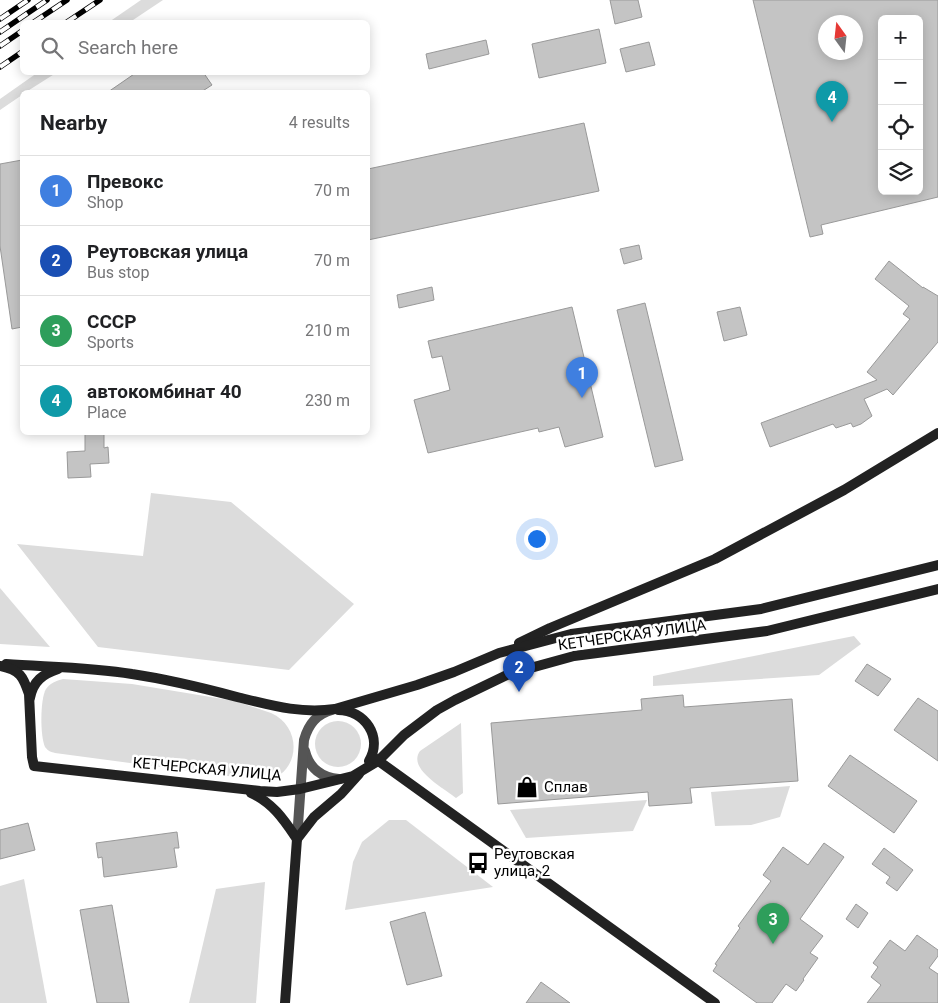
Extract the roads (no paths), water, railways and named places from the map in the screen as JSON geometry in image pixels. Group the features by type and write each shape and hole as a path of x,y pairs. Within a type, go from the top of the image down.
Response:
{"main road":[{"path":"499,653 550,628 715,559 844,490 938,433"},
{"name":"КЕТЧЕРСКАЯ УЛИЦА","path":"0,665 67,668 133,674 293,710 335,709 417,685 499,653 570,634 761,608 938,565"},
{"name":"КЕТЧЕРСКАЯ УЛИЦА","path":"0,665 18,672 23,678 29,694 34,766 277,792 300,789 353,776 404,734 437,710 509,674 574,656 767,631 938,589"},
{"name":"КЕТЧЕРСКАЯ УЛИЦА","path":"29,704 31,691 39,679 51,672 67,668"},
{"path":"335,709 354,713 368,725 372,733 375,758 715,1003"},
{"path":"285,1003 297,839 314,817 340,794 361,771"},
{"path":"246,790 262,798 270,805 285,821 297,839"}],"street":[{"path":"297,839 304,740 309,726 314,720 325,712 335,709"},
{"path":"304,740 305,754 312,767 324,776 332,779 344,779"}],"railway":[{"path":"0,19 28,0"},
{"path":"0,32 47,0"},
{"path":"37,20 67,0"},
{"path":"70,20 100,0"},
{"path":"0,46 20,32"},
{"path":"0,67 20,53"}],"place":[{"name":"автокомбинат 40","path":"832,122"},
{"name":"Превокс","path":"582,398"},
{"name":"Реутовская улица","path":"519,692"},
{"name":"Сплав","path":"527,787"},
{"name":"Реутовская улица, 2","path":"478,863"},
{"name":"СССР","path":"773,944"}]}
